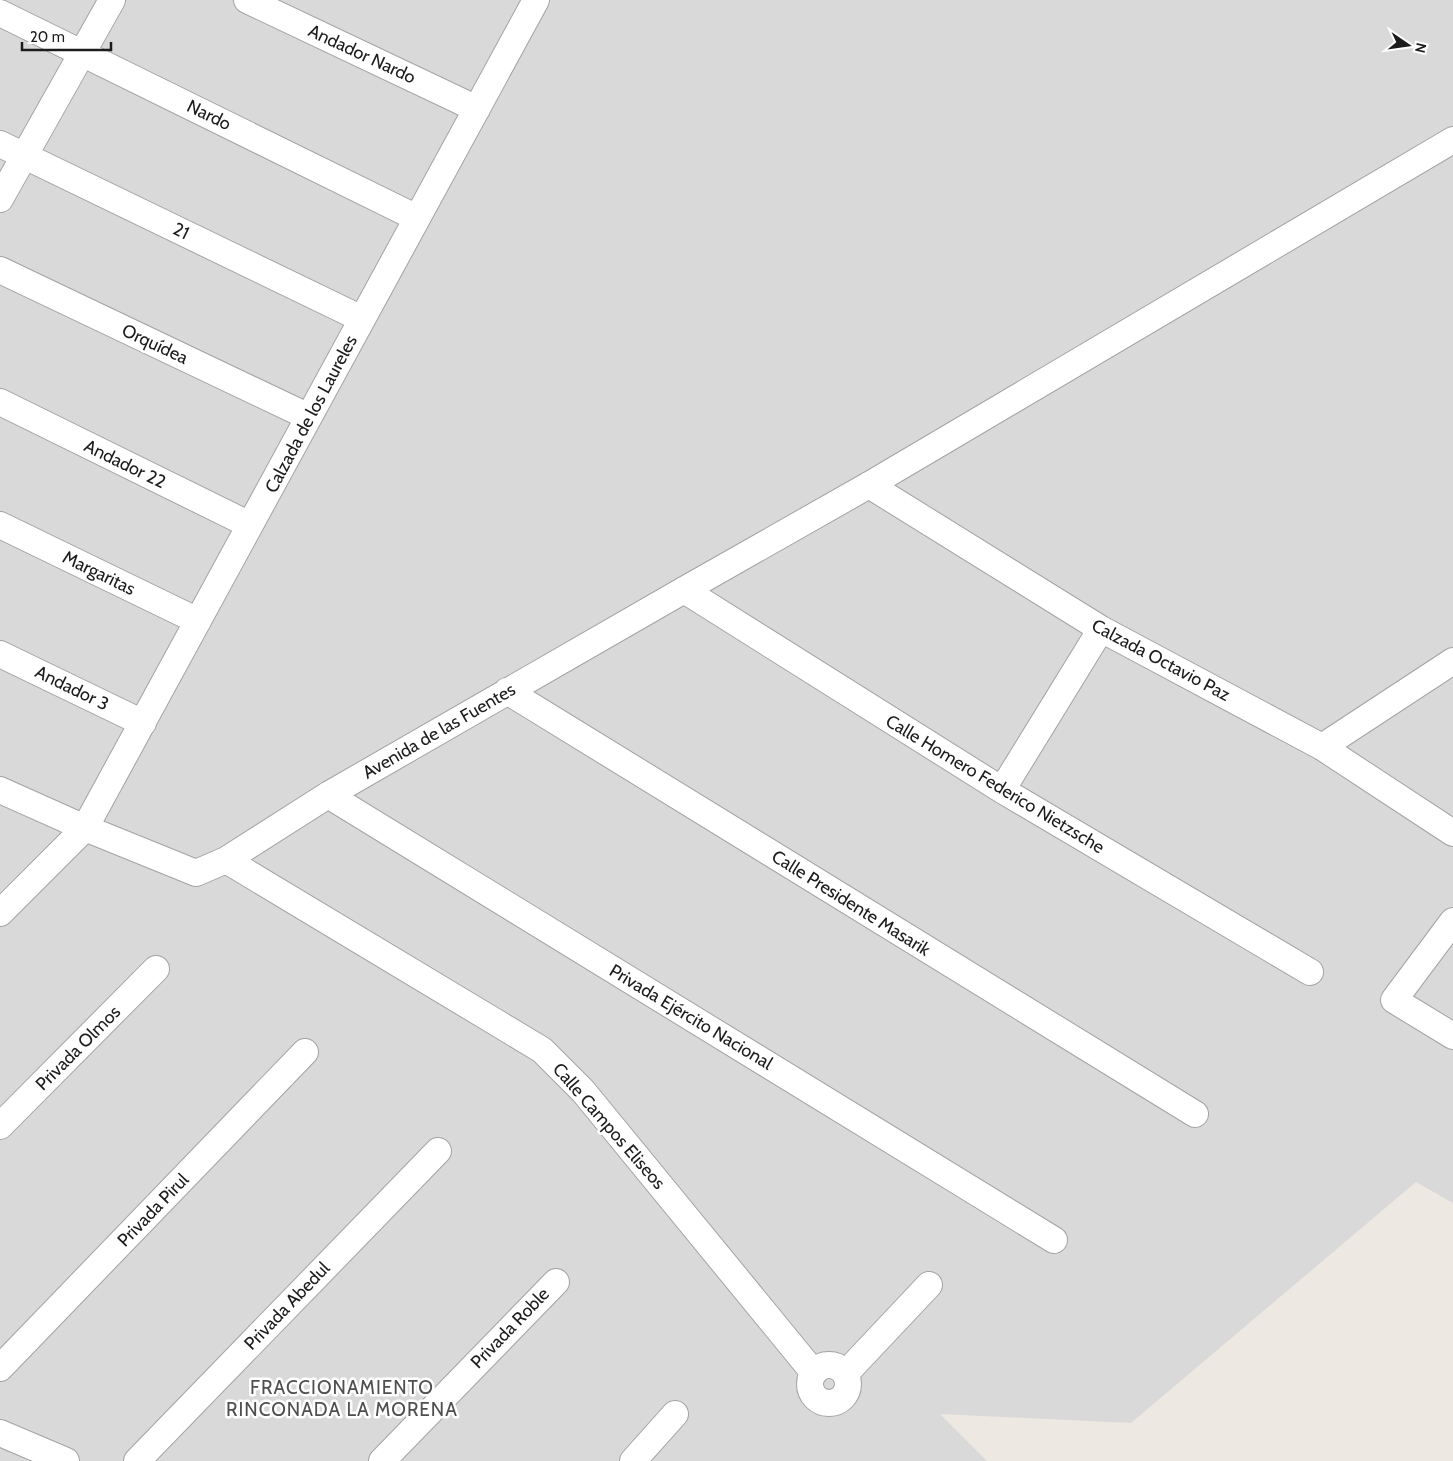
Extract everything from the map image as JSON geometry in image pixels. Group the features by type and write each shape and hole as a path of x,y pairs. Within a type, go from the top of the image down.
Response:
{"street":[{"path":"0,199 112,0"},
{"name":"Andador Nardo","path":"247,0 477,109"},
{"name":"Calzada de los Laureles","path":"0,914 85,828 477,109 526,3"},
{"name":"Nardo","path":"0,12 417,218"},
{"name":"Avenida de las Fuentes","path":"0,790 85,828 196,873 226,860 328,795 507,691 869,486 1453,140"},
{"name":"21","path":"0,144 362,319"},
{"name":"Orquídea","path":"0,270 309,417"},
{"name":"Andador 22","path":"0,402 250,525"},
{"name":"Calzada Octavio Paz","path":"869,486 1101,629 1322,747 1453,833"},
{"name":"Margaritas","path":"0,525 198,621"},
{"name":"Calle Homero Federico Nietzsche","path":"684,590 1002,790 1310,972"},
{"path":"1002,790 1101,629"},
{"name":"Andador 3","path":"0,654 143,723"},
{"path":"1322,747 1453,661"},
{"name":"Calle Presidente Masarik","path":"507,691 1195,1114"},
{"name":"Privada Ejército Nacional","path":"328,795 1054,1240"},
{"name":"Calle Campos Eliseos","path":"226,860 542,1050 583,1091 814,1373"},
{"path":"1453,921 1394,1000 1453,1036"},
{"name":"Privada Olmos","path":"0,1126 156,969"},
{"name":"Privada Pirul","path":"0,1368 305,1052"},
{"name":"Privada Abedul","path":"137,1461 438,1152"},
{"name":"Privada Roble","path":"382,1461 556,1282"},
{"path":"846,1373 929,1285"},
{"path":"824,1366 836,1366 846,1373 849,1386 842,1398 829,1404 816,1398 810,1386 814,1373 824,1366"},
{"path":"633,1461 675,1414"},
{"path":"0,1433 66,1461"}],"shaded area":[{"path":"0,0 1453,0 1453,1203 1416,1182 1131,1423 940,1414 987,1461 0,1461"}],"district":[{"name":"FRACCIONAMIENTO RINCONADA LA MORENA","path":"342,1398"}]}
